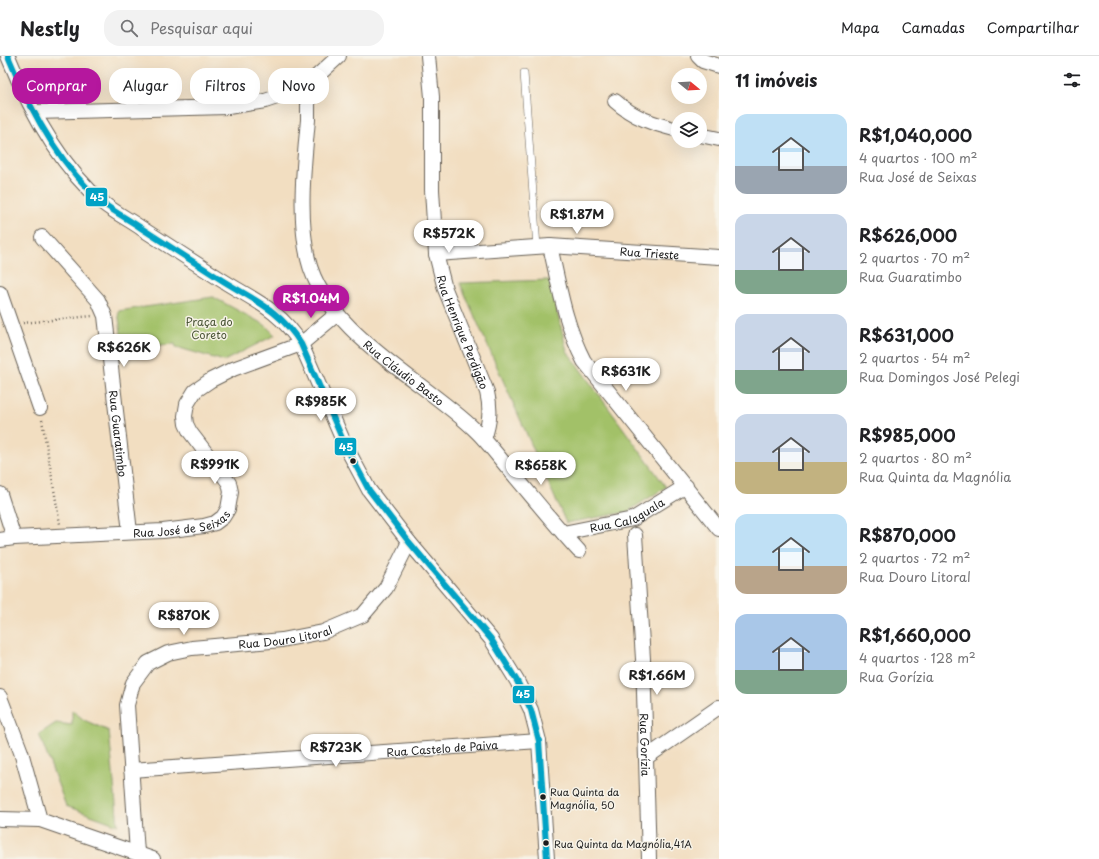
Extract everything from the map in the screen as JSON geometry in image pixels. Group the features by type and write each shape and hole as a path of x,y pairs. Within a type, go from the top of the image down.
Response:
{"street":[{"path":"8,56 16,77 35,112 64,162 81,182 104,204 278,314 293,330 302,344 354,465 369,490 409,542 491,639 504,658 531,710 539,741 547,859"},
{"path":"326,68 339,56"},
{"name":"Rua Henrique Perdigão","path":"428,56 432,97 432,190 436,254 444,289 487,392 490,413 489,424 484,439"},
{"path":"698,56 703,61 719,66"},
{"path":"35,112 228,107 268,99"},
{"path":"615,101 627,112 649,123 671,128"},
{"name":"Rua Cláudio Basto","path":"308,104 304,230 308,259 318,288 337,314 376,350 440,400 484,439 562,533 580,551"},
{"path":"707,136 719,139"},
{"name":"Rua Guaratimbo","path":"42,237 98,300 105,316 130,532"},
{"path":"544,246 575,345 584,361 686,486 719,529"},
{"name":"Rua Trieste","path":"436,254 544,246 719,257"},
{"path":"0,293 12,323 40,408"},
{"name":"Rua José de Seixas","path":"0,540 130,532 204,526 215,523 223,517 231,501 229,483 190,432 185,416 188,404 195,392 211,380 262,358 302,344 337,314"},
{"name":"Rua Calaguala","path":"562,533 633,519 686,486"},
{"path":"0,494 14,538"},
{"name":"Rua Gorízia","path":"635,535 643,659 649,859"},
{"name":"Rua Douro Litoral","path":"137,853 127,705 133,683 148,663 168,653 192,648 282,640 322,632 364,615 386,588 409,542"},
{"path":"0,697 21,752 40,820"},
{"path":"646,757 719,707"},
{"name":"Rua Castelo de Paiva","path":"131,770 539,741"},
{"path":"0,819 40,820 153,859"}],"lane":[{"path":"524,74 544,246"}],"path":[{"path":"12,323 105,316"},
{"path":"40,408 62,535"}],"green space":[{"path":"549,280 567,351 666,487 627,512 566,523 460,283"},
{"name":"Praça do Coreto","path":"213,297 265,325 275,335 224,361 176,347 175,344 123,348 118,311"},
{"path":"72,710 84,720 109,731 118,825 66,806 39,734 56,723 72,725"}],"transit line":[{"name":"45","path":"8,56 16,76 47,135 73,172 87,188 112,209 217,277 264,305 283,321 301,344 345,445 369,490 409,542 491,639 517,681 531,710 539,741 547,859"}],"place":[{"name":"Rua Quinta da Magnólia, 50","path":"543,797"},
{"name":"Rua Quinta da Magnólia,41A","path":"546,843"}]}
